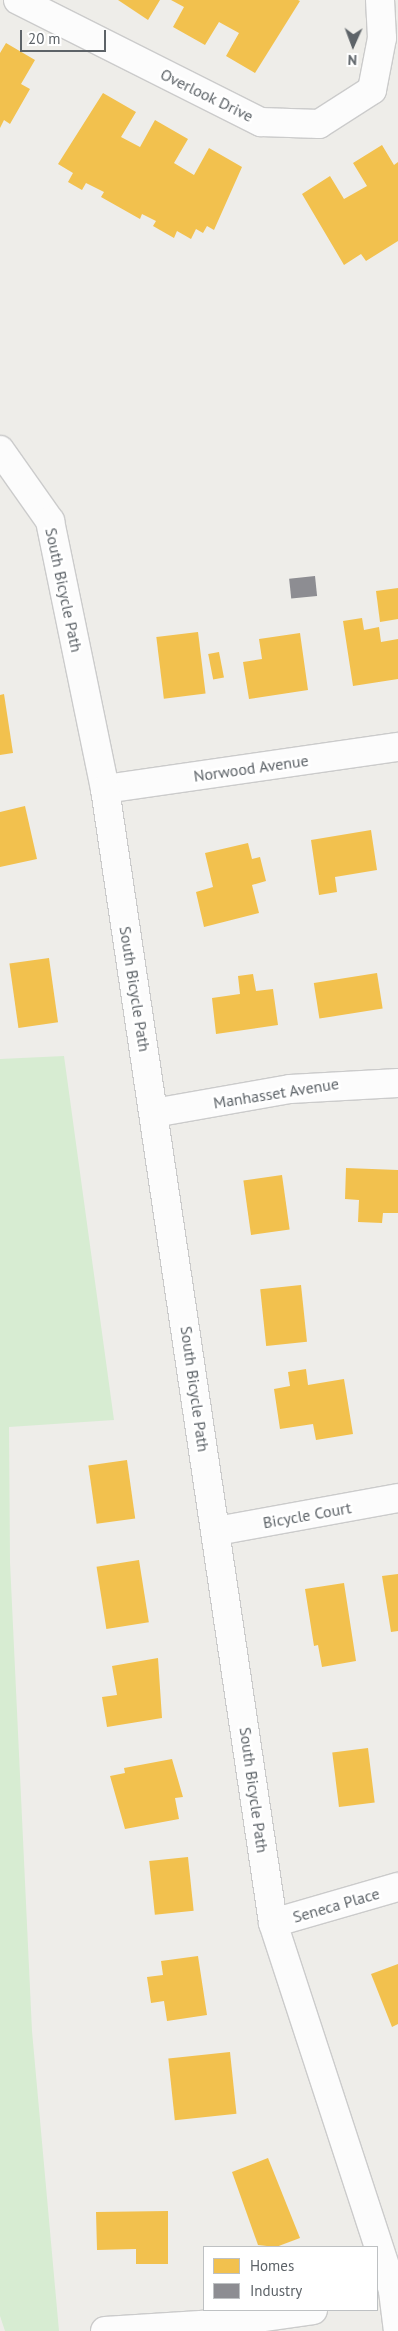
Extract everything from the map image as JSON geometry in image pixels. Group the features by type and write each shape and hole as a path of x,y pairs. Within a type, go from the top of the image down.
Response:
{"street":[{"name":"Overlook Drive","path":"18,0 261,122 319,124 372,90 382,38 380,0"},
{"name":"South Bicycle Path","path":"0,450 50,521 105,789 217,1531 273,1923 375,2246"},
{"name":"Norwood Avenue","path":"105,789 398,747"},
{"name":"Manhasset Avenue","path":"154,1113 290,1089 398,1083"},
{"name":"Bicycle Court","path":"217,1531 398,1498"},
{"name":"Seneca Place","path":"273,1923 398,1887"},
{"name":"South Bicycle Path","path":"378,2257 398,2331"},
{"path":"105,2331 216,2324 306,2311"}],"green space":[{"path":"64,1056 114,1420 9,1427 10,1562 32,2031 59,2331 5,2331 0,2316 0,1059"}],"building: Homes":[{"path":"118,0 160,0 148,20"},
{"path":"171,0 300,1 255,73 226,56 239,33 219,22 205,45 173,27 184,7"},
{"path":"6,43 35,60 21,84 30,89 10,124 4,120 0,128 0,53"},
{"path":"103,93 136,112 121,137 140,147 155,120 188,139 174,163 194,175 209,148 242,167 214,230 207,226 203,233 196,229 191,239 177,231 174,238 153,226 156,221 142,214 140,219 101,197 104,192 86,183 82,190 68,182 73,173 58,164"},
{"path":"382,145 394,165 398,162 398,241 366,261 361,254 344,265 302,194 330,176 344,199 367,186 353,163"},
{"path":"398,588 398,619 380,622 376,591"},
{"path":"362,618 364,630 379,627 381,642 398,639 398,679 353,686 343,621"},
{"path":"198,632 206,694 164,699 156,637"},
{"path":"300,633 308,690 249,699 243,662 262,659 259,639"},
{"path":"219,652 224,678 213,680 208,654"},
{"path":"4,694 13,753 0,755 0,695"},
{"path":"25,806 37,859 0,867 0,812"},
{"path":"371,830 377,870 335,877 337,892 319,895 311,840"},
{"path":"248,843 252,859 260,857 266,881 252,885 259,913 204,927 196,892 213,887 205,853"},
{"path":"49,958 58,1022 18,1028 9,964"},
{"path":"377,973 383,1009 319,1019 314,983"},
{"path":"253,974 256,991 273,989 278,1025 216,1034 212,998 240,994 238,976"},
{"path":"346,1168 398,1170 398,1213 383,1213 382,1223 358,1222 359,1200 345,1199"},
{"path":"282,1175 290,1229 251,1235 243,1180"},
{"path":"301,1285 307,1342 266,1346 260,1289"},
{"path":"306,1369 308,1385 344,1379 353,1434 316,1440 313,1424 280,1429 274,1389 290,1386 288,1372"},
{"path":"127,1460 135,1518 97,1524 88,1465"},
{"path":"139,1560 149,1622 106,1629 97,1567"},
{"path":"398,1574 398,1631 391,1632 382,1576"},
{"path":"344,1583 356,1661 322,1667 318,1645 314,1646 305,1589"},
{"path":"158,1658 162,1718 107,1727 102,1697 117,1695 112,1666"},
{"path":"368,1748 375,1803 339,1807 332,1752"},
{"path":"172,1759 183,1797 175,1798 179,1819 125,1829 110,1776 125,1773 124,1768"},
{"path":"188,1857 194,1911 155,1915 149,1861"},
{"path":"198,1956 207,2015 167,2021 164,2001 151,2003 147,1977 163,1975 161,1961"},
{"path":"398,1964 398,2024 392,2027 371,1974"},
{"path":"230,2052 236,2114 175,2120 168,2058"},
{"path":"268,2158 300,2238 279,2246 258,2245 232,2172"},
{"path":"168,2211 168,2264 136,2264 136,2249 97,2250 96,2212"}],"building: Industry":[{"path":"315,576 317,596 291,599 289,579"}]}
